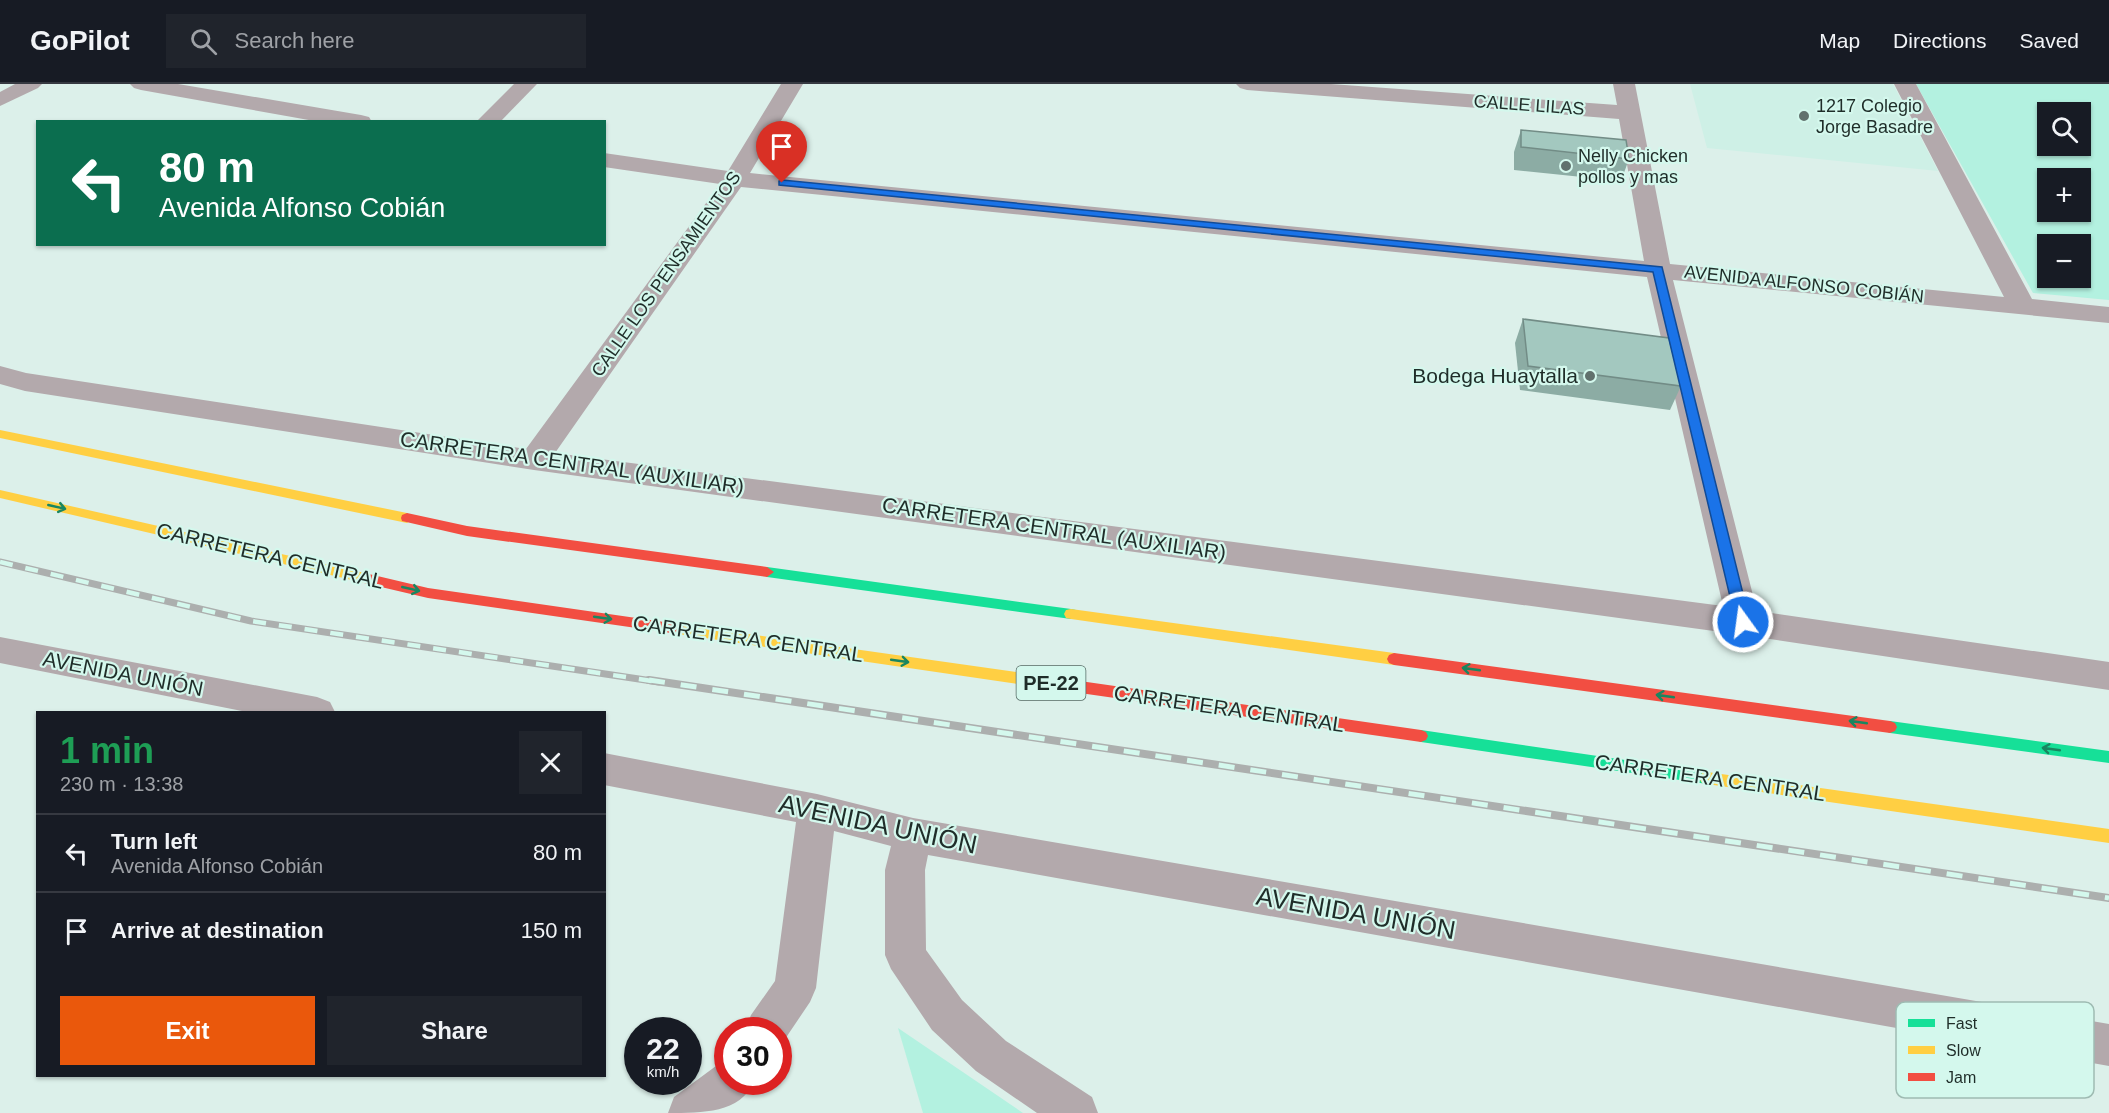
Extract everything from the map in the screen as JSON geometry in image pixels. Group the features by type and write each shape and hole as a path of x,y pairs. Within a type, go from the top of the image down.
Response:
{"highway":[{"path":"0,434 467,531 2109,757"},
{"name":"CARRETERA CENTRAL","path":"0,494 428,593 2109,836"}],"street":[{"path":"0,100 31,84"},
{"path":"141,84 349,120"},
{"path":"489,120 526,84"},
{"name":"CALLE LOS PENSAMIENTOS","path":"534,460 735,179 792,84"},
{"name":"CALLE LILAS","path":"1247,84 1631,113"},
{"path":"1624,84 1658,269 1743,622"},
{"path":"1905,84 2022,306"},
{"name":"AVENIDA ALFONSO COBIÁN","path":"606,160 735,179 2109,315"},
{"name":"CARRETERA CENTRAL (AUXILIAR)","path":"0,375 26,382 534,460 1743,622 2109,676"},
{"name":"AVENIDA UNIÓN","path":"0,650 312,711"},
{"name":"AVENIDA UNIÓN","path":"606,769 818,810 913,835 1896,1008"},
{"path":"775,1017 795,988 818,810"},
{"path":"913,835 905,870 906,955 947,1015 991,1056 1076,1113"},
{"name":"AVENIDA UNIÓN","path":"2094,1042 2109,1045"},
{"path":"690,1113 714,1095"}],"shaded area":[{"name":"1217 Colegio Jorge Basadre","path":"1690,84 1893,84 1938,171 1707,148"}],"green space":[{"path":"1916,84 2109,84 2109,300 2033,293"},
{"path":"898,1028 1023,1113 923,1113"}],"building":[{"path":"1521,130 1626,140 1629,159 1521,147"},
{"path":"1523,319 1669,338 1681,386 1528,366"}],"railway":[{"path":"0,562 251,621 659,682"},
{"path":"649,680 2109,898"}],"traffic: fast":[{"path":"767,572 1071,614"},
{"path":"1890,727 2109,757"},
{"path":"1421,736 1707,778"}],"traffic: slow":[{"path":"0,434 407,518"},
{"path":"0,494 369,579"},
{"path":"1071,614 1394,659"},
{"path":"678,629 1024,679"},
{"path":"1707,778 2109,836"}],"traffic: jam":[{"path":"407,518 467,531 767,572"},
{"path":"369,579 428,593 678,629"},
{"path":"1394,659 1890,727"},
{"path":"1024,679 1421,736"}],"place":[{"name":"1217 Colegio Jorge Basadre","path":"1804,116"},
{"name":"Nelly Chicken pollos y mas","path":"1566,166"},
{"name":"Bodega Huaytalla","path":"1590,376"}],"route":[{"path":"782,183 1658,269 1743,622"}]}
